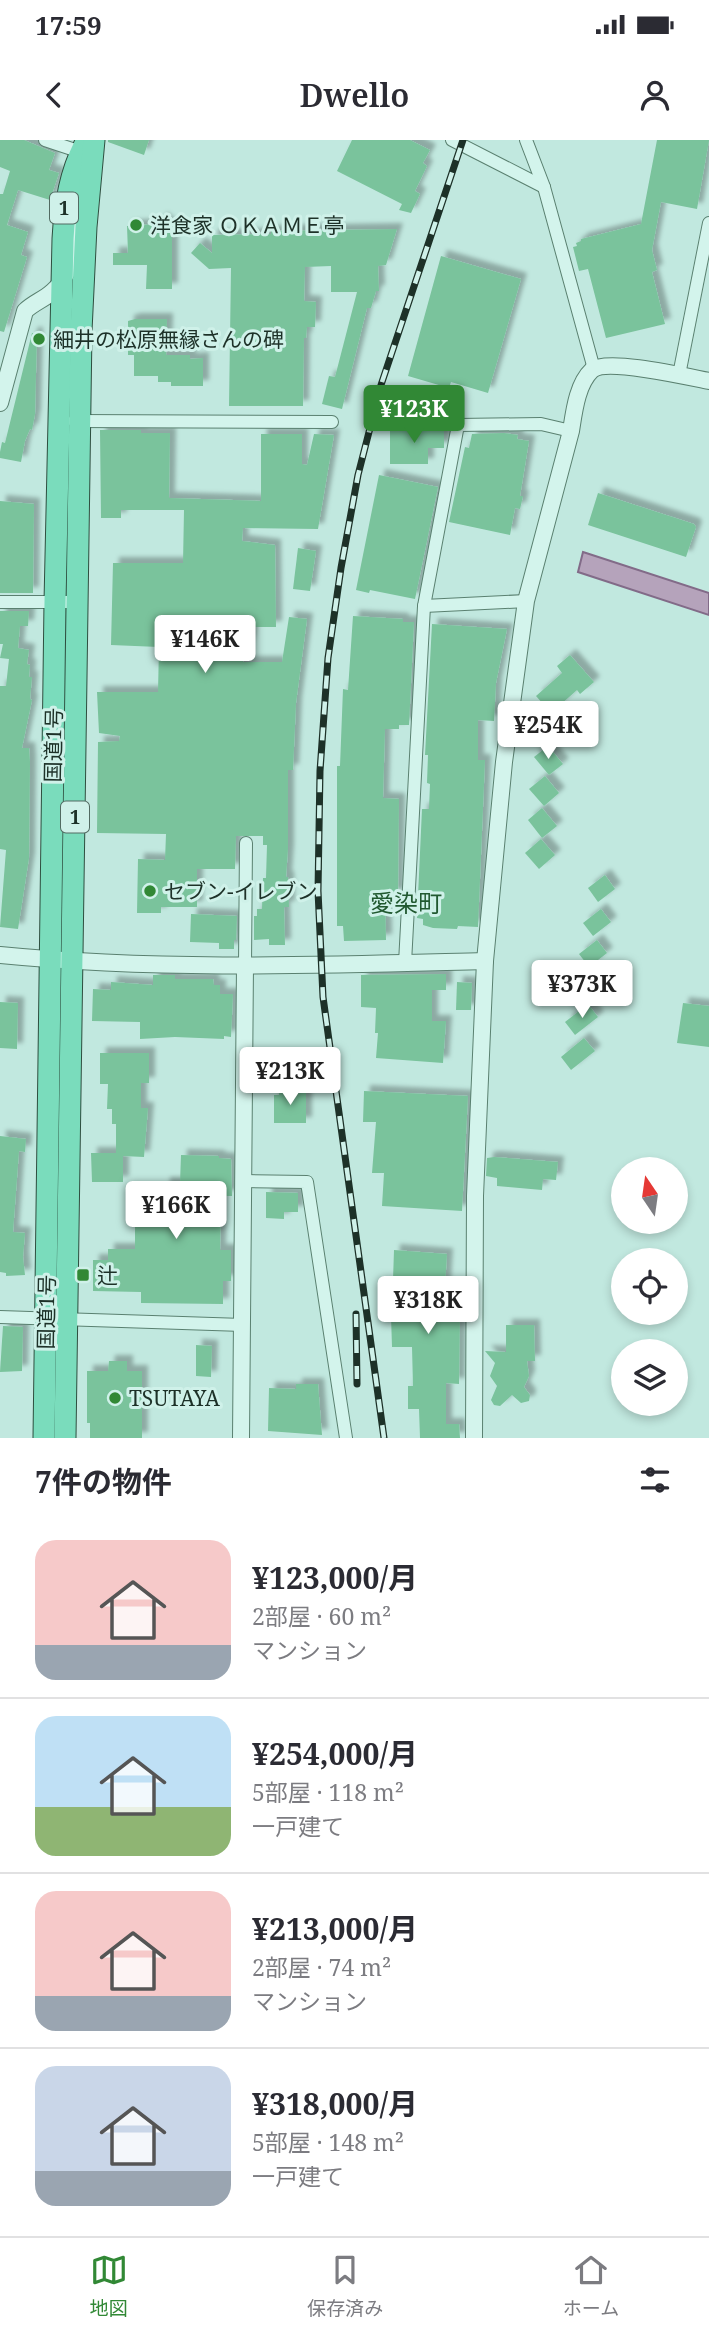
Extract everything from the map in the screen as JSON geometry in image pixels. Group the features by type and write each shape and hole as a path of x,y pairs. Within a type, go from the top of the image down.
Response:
{"highway":[{"name":"国道1号","path":"44,1438 55,603 70,421 81,331 89,196 88,147"},
{"name":"国道1号","path":"65,1438 78,602 62,281 64,209 76,160 88,147"}],"street":[{"path":"45,140 88,147"},
{"path":"452,140 544,187"},
{"path":"526,140 544,187 594,369"},
{"path":"0,403 25,311 56,289 62,281 73,257 79,205 82,199 89,196"},
{"path":"679,375 709,223"},
{"path":"474,1438 475,1196 485,961 504,762 526,601 571,431 575,406 584,381 594,369 612,365 709,381"},
{"path":"70,421 332,422"},
{"path":"405,963 424,606 458,425 541,424 571,431"},
{"path":"424,606 526,601"},
{"path":"0,602 78,602"},
{"path":"241,1438 246,843"},
{"path":"0,955 72,962 245,965 485,961"},
{"path":"244,1181 307,1182 346,1438"},
{"path":"0,1317 243,1325"}],"shaded area":[{"path":"583,552 709,593 709,615 578,572"}],"building":[{"path":"0,140 24,140 55,153 49,170 59,173 50,200 18,190 7,225 28,232 21,255 27,257 4,332 0,331 0,194 3,194 10,171 0,167"},
{"path":"108,140 149,140 144,155"},
{"path":"352,140 410,140 430,150 423,163 427,166 415,191 420,194 411,213 399,210 402,204 337,171"},
{"path":"657,140 709,140 697,209 661,202 652,250 657,270 652,272 665,324 606,338 588,269 579,271 573,247 577,246 576,243 581,239 641,224"},
{"path":"162,218 172,227 172,289 146,289 147,265 113,265 113,253 128,253 127,226 157,224"},
{"path":"397,229 386,265 378,266 379,291 376,291 371,308 367,308 342,409 322,404 329,376 335,377 357,292 331,292 331,266 305,267 304,301 316,302 315,327 307,327 304,338 303,406 229,406 231,268 209,269 191,253 200,243 212,253 212,235"},
{"path":"441,256 521,279 488,393 451,382 449,388 408,376"},
{"path":"167,319 166,355 203,358 203,386 171,386 171,382 158,382 158,376 134,376 134,355 128,355 128,321"},
{"path":"32,333 37,333 35,414 21,462 0,458 0,452 2,442 5,443"},
{"path":"390,429 444,429 444,448 428,448 428,464 390,464"},
{"path":"100,430 170,433 169,498 261,501 261,434 302,434 302,464 307,465 314,434 334,435 318,529 243,528 242,541 275,545 276,627 251,627 243,662 282,662 289,617 307,619 296,703 293,770 288,770 286,877 289,907 284,907 285,945 269,945 269,939 254,940 254,916 257,916 257,909 262,909 263,878 266,878 267,845 263,845 263,836 236,836 235,869 197,869 197,907 161,907 161,913 137,913 138,859 165,860 166,834 97,833 98,742 119,741 120,736 99,733 97,692 158,692 159,647 111,645 113,563 183,563 184,510 121,510 121,518 101,518"},
{"path":"472,434 518,435 517,439 529,441 520,496 523,496 520,509 515,508 510,535 449,522 465,447 469,448"},
{"path":"379,475 438,487 415,599 370,590 369,593 356,590"},
{"path":"598,493 694,524 696,527 686,557 588,525"},
{"path":"0,501 34,504 33,593 0,593"},
{"path":"298,548 316,551 310,591 293,589"},
{"path":"0,611 29,611 28,626 20,626 18,648 29,650 27,664 30,665 29,677 32,677 32,700 22,748 29,748 30,762 29,858 18,929 0,927 6,850 0,849 0,686 6,686 9,659 0,658 3,644 0,644"},
{"path":"353,616 414,622 409,725 399,725 399,729 385,729 383,798 399,799 398,895 385,895 386,940 344,941 343,926 337,926 337,766 340,766 343,689 348,690"},
{"path":"432,624 507,629 496,683 494,721 478,720 478,760 485,760 478,927 433,928 423,925 423,919 417,918 422,809 429,809 428,755 425,755"},
{"path":"570,655 594,682 580,694 577,690 551,713 536,696 562,673 557,666"},
{"path":"548,714 563,731 549,744 534,727"},
{"path":"548,746 563,764 549,775 534,757"},
{"path":"545,776 559,793 544,806 529,789"},
{"path":"542,808 557,826 542,838 528,820"},
{"path":"541,839 555,855 539,869 525,853"},
{"path":"605,875 615,889 598,902 588,888"},
{"path":"601,909 611,922 593,936 583,923"},
{"path":"191,914 237,916 234,949 219,949 219,943 190,942"},
{"path":"597,940 607,953 589,967 579,954"},
{"path":"593,970 603,983 583,998 573,985"},
{"path":"446,974 446,990 432,990 432,1021 446,1021 443,1063 376,1058 376,1008 361,1007 361,975"},
{"path":"153,975 175,975 175,979 213,979 214,985 220,985 220,994 233,994 231,1037 140,1039 140,1022 92,1021 93,989 111,990 111,982 153,985"},
{"path":"457,982 472,983 471,1010 456,1010"},
{"path":"0,1002 18,1003 17,1049 0,1048"},
{"path":"683,1003 709,1006 709,1047 677,1043"},
{"path":"588,1004 598,1017 575,1035 565,1022"},
{"path":"584,1038 595,1051 571,1070 561,1057"},
{"path":"100,1053 149,1053 149,1083 141,1083 141,1108 148,1108 144,1157 123,1156 123,1182 92,1182 91,1153 116,1153 116,1124 112,1124 112,1109 107,1109 108,1084 100,1084"},
{"path":"306,1091 306,1123 274,1123 274,1095 279,1095 279,1092"},
{"path":"364,1091 468,1096 462,1211 382,1206 384,1173 372,1173 376,1122 363,1122"},
{"path":"0,1136 26,1139 25,1152 19,1151 13,1232 25,1233 25,1275 6,1276 6,1273 0,1272"},
{"path":"181,1155 231,1159 232,1196 221,1196 220,1250 231,1250 231,1281 223,1281 223,1304 141,1303 141,1292 93,1291 93,1260 108,1260 108,1249 135,1249 135,1202 150,1202 150,1195 164,1195 164,1183 180,1183"},
{"path":"487,1158 558,1162 556,1180 543,1179 542,1190 497,1186 497,1178 486,1176"},
{"path":"266,1192 298,1193 298,1212 284,1212 284,1219 266,1218"},
{"path":"394,1250 447,1254 445,1286 457,1287 456,1314 460,1315 459,1384 446,1383 446,1424 459,1424 460,1438 420,1438 419,1409 408,1409 408,1386 413,1386 412,1347 392,1347 391,1316 396,1316 397,1280 393,1280"},
{"path":"506,1325 534,1325 535,1361 527,1361 529,1376 524,1387 530,1395 529,1401 521,1403 512,1395 500,1406 494,1405 491,1400 497,1386 490,1376 495,1363 485,1351 506,1352"},
{"path":"3,1326 23,1327 22,1371 0,1372"},
{"path":"196,1345 212,1346 211,1377 196,1376"},
{"path":"109,1361 127,1361 127,1371 142,1371 142,1438 90,1438 90,1423 87,1423 87,1371 108,1371"},
{"path":"296,1384 318,1384 322,1435 268,1431 269,1388 296,1389"}],"railway":[{"path":"384,1438 323,997 318,891 320,771 328,658 358,475 381,385 463,140"},
{"path":"356,1314 357,1384"}],"place":[{"name":"洋食家 ＯＫＡＭＥ亭","path":"136,225"},
{"name":"細井の松原無縁さんの碑","path":"39,339"},
{"name":"セブン-イレブン","path":"150,891"},
{"name":"辻","path":"83,1275"},
{"name":"TSUTAYA","path":"115,1398"}],"district":[{"name":"愛染町","path":"406,902"}]}
